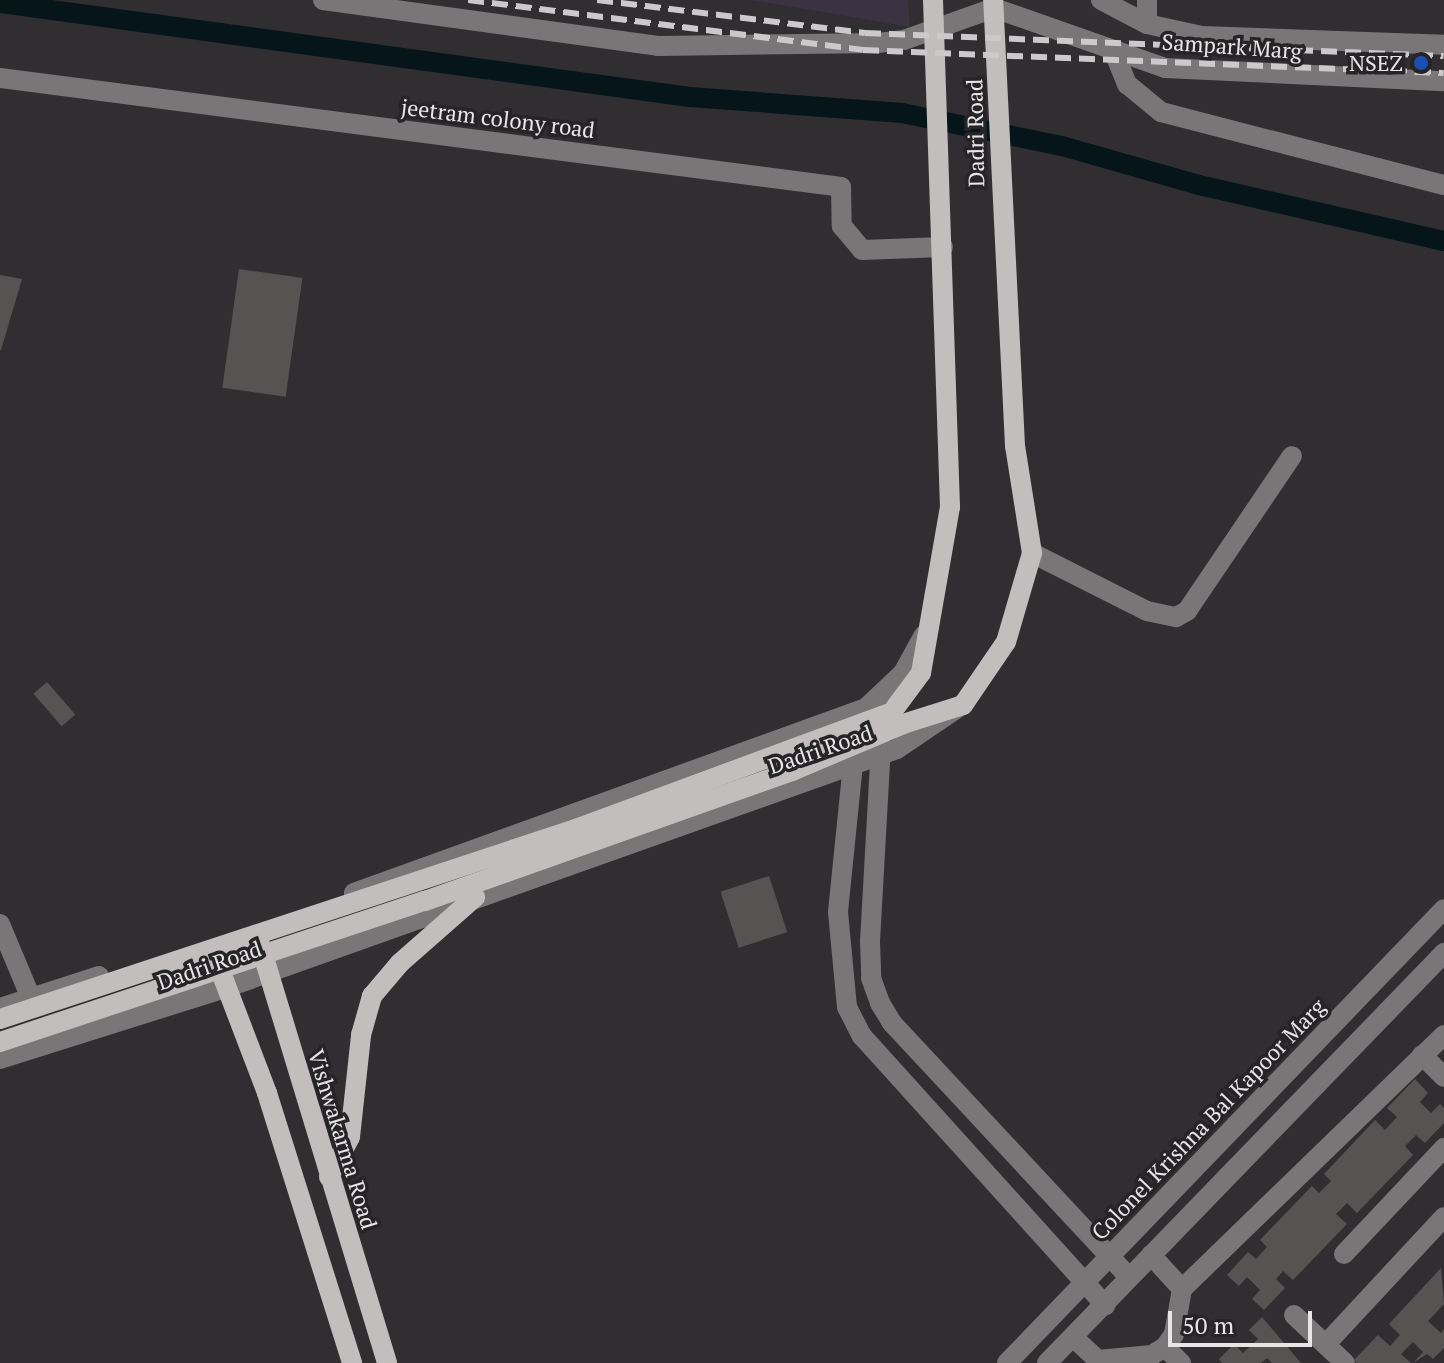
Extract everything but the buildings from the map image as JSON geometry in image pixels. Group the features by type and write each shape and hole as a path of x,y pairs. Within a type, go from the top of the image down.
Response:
{"main road":[{"name":"Dadri Road","path":"927,626 939,592 950,507 940,88 933,0"},
{"name":"Dadri Road","path":"963,705 1006,642 1032,553 1015,446 1000,209 998,80 993,4"},
{"path":"0,1042 440,895 792,771 898,718 921,673 927,626"},
{"path":"0,1019 576,829 898,718 963,705"},
{"path":"329,1177 350,1137 361,1035 372,996 400,963 475,897"},
{"name":"Vishwakarma Road","path":"255,928 387,1363"},
{"path":"209,942 228,987 352,1363"}],"street":[{"path":"323,0 658,46 878,43 935,29 993,4"},
{"name":"Sampark Marg","path":"1101,0 1123,6 1147,24 1202,36 1444,45"},
{"path":"1147,0 1147,24"},
{"name":"Sampark Marg","path":"993,4 1114,52 1165,68 1444,81"},
{"path":"1114,52 1127,84 1161,112 1444,185"},
{"name":"jeetram colony road","path":"0,78 841,187 842,226 862,250 943,247"},
{"path":"1032,553 1147,611 1176,617 1187,611 1292,456"},
{"name":"Dadri Road","path":"0,1008 255,928 866,708 903,673 927,626"},
{"name":"Dadri Road","path":"0,1059 228,987 884,753 931,730 963,705"},
{"path":"866,708 884,753 870,941 871,978 880,1003 892,1023 1129,1277"},
{"path":"835,719 853,764 838,912 847,1007 862,1036 1083,1285 1105,1305"},
{"name":"Colonel Krishna Bal Kapoor Marg","path":"1007,1363 1444,909"},
{"path":"0,924 31,998"},
{"path":"1047,1363 1444,953"},
{"path":"1073,1337 1097,1362 1152,1355 1165,1347 1174,1334 1182,1289 1444,1035"},
{"path":"1422,1055 1444,1077"},
{"path":"1344,1254 1444,1148"},
{"path":"1326,1344 1444,1217"},
{"path":"1151,1255 1182,1289"},
{"path":"1294,1315 1345,1363"},
{"path":"1165,1347 1181,1363"}],"shaded area":[{"path":"752,0 908,0 910,27"}],"waterway":[{"path":"0,3 690,97 902,113 1062,146 1199,185 1444,241"}],"railway":[{"path":"468,0 863,50 1444,73"},
{"path":"597,0 865,33 1444,56"}],"place":[{"name":"NSEZ","path":"1421,63"}]}
